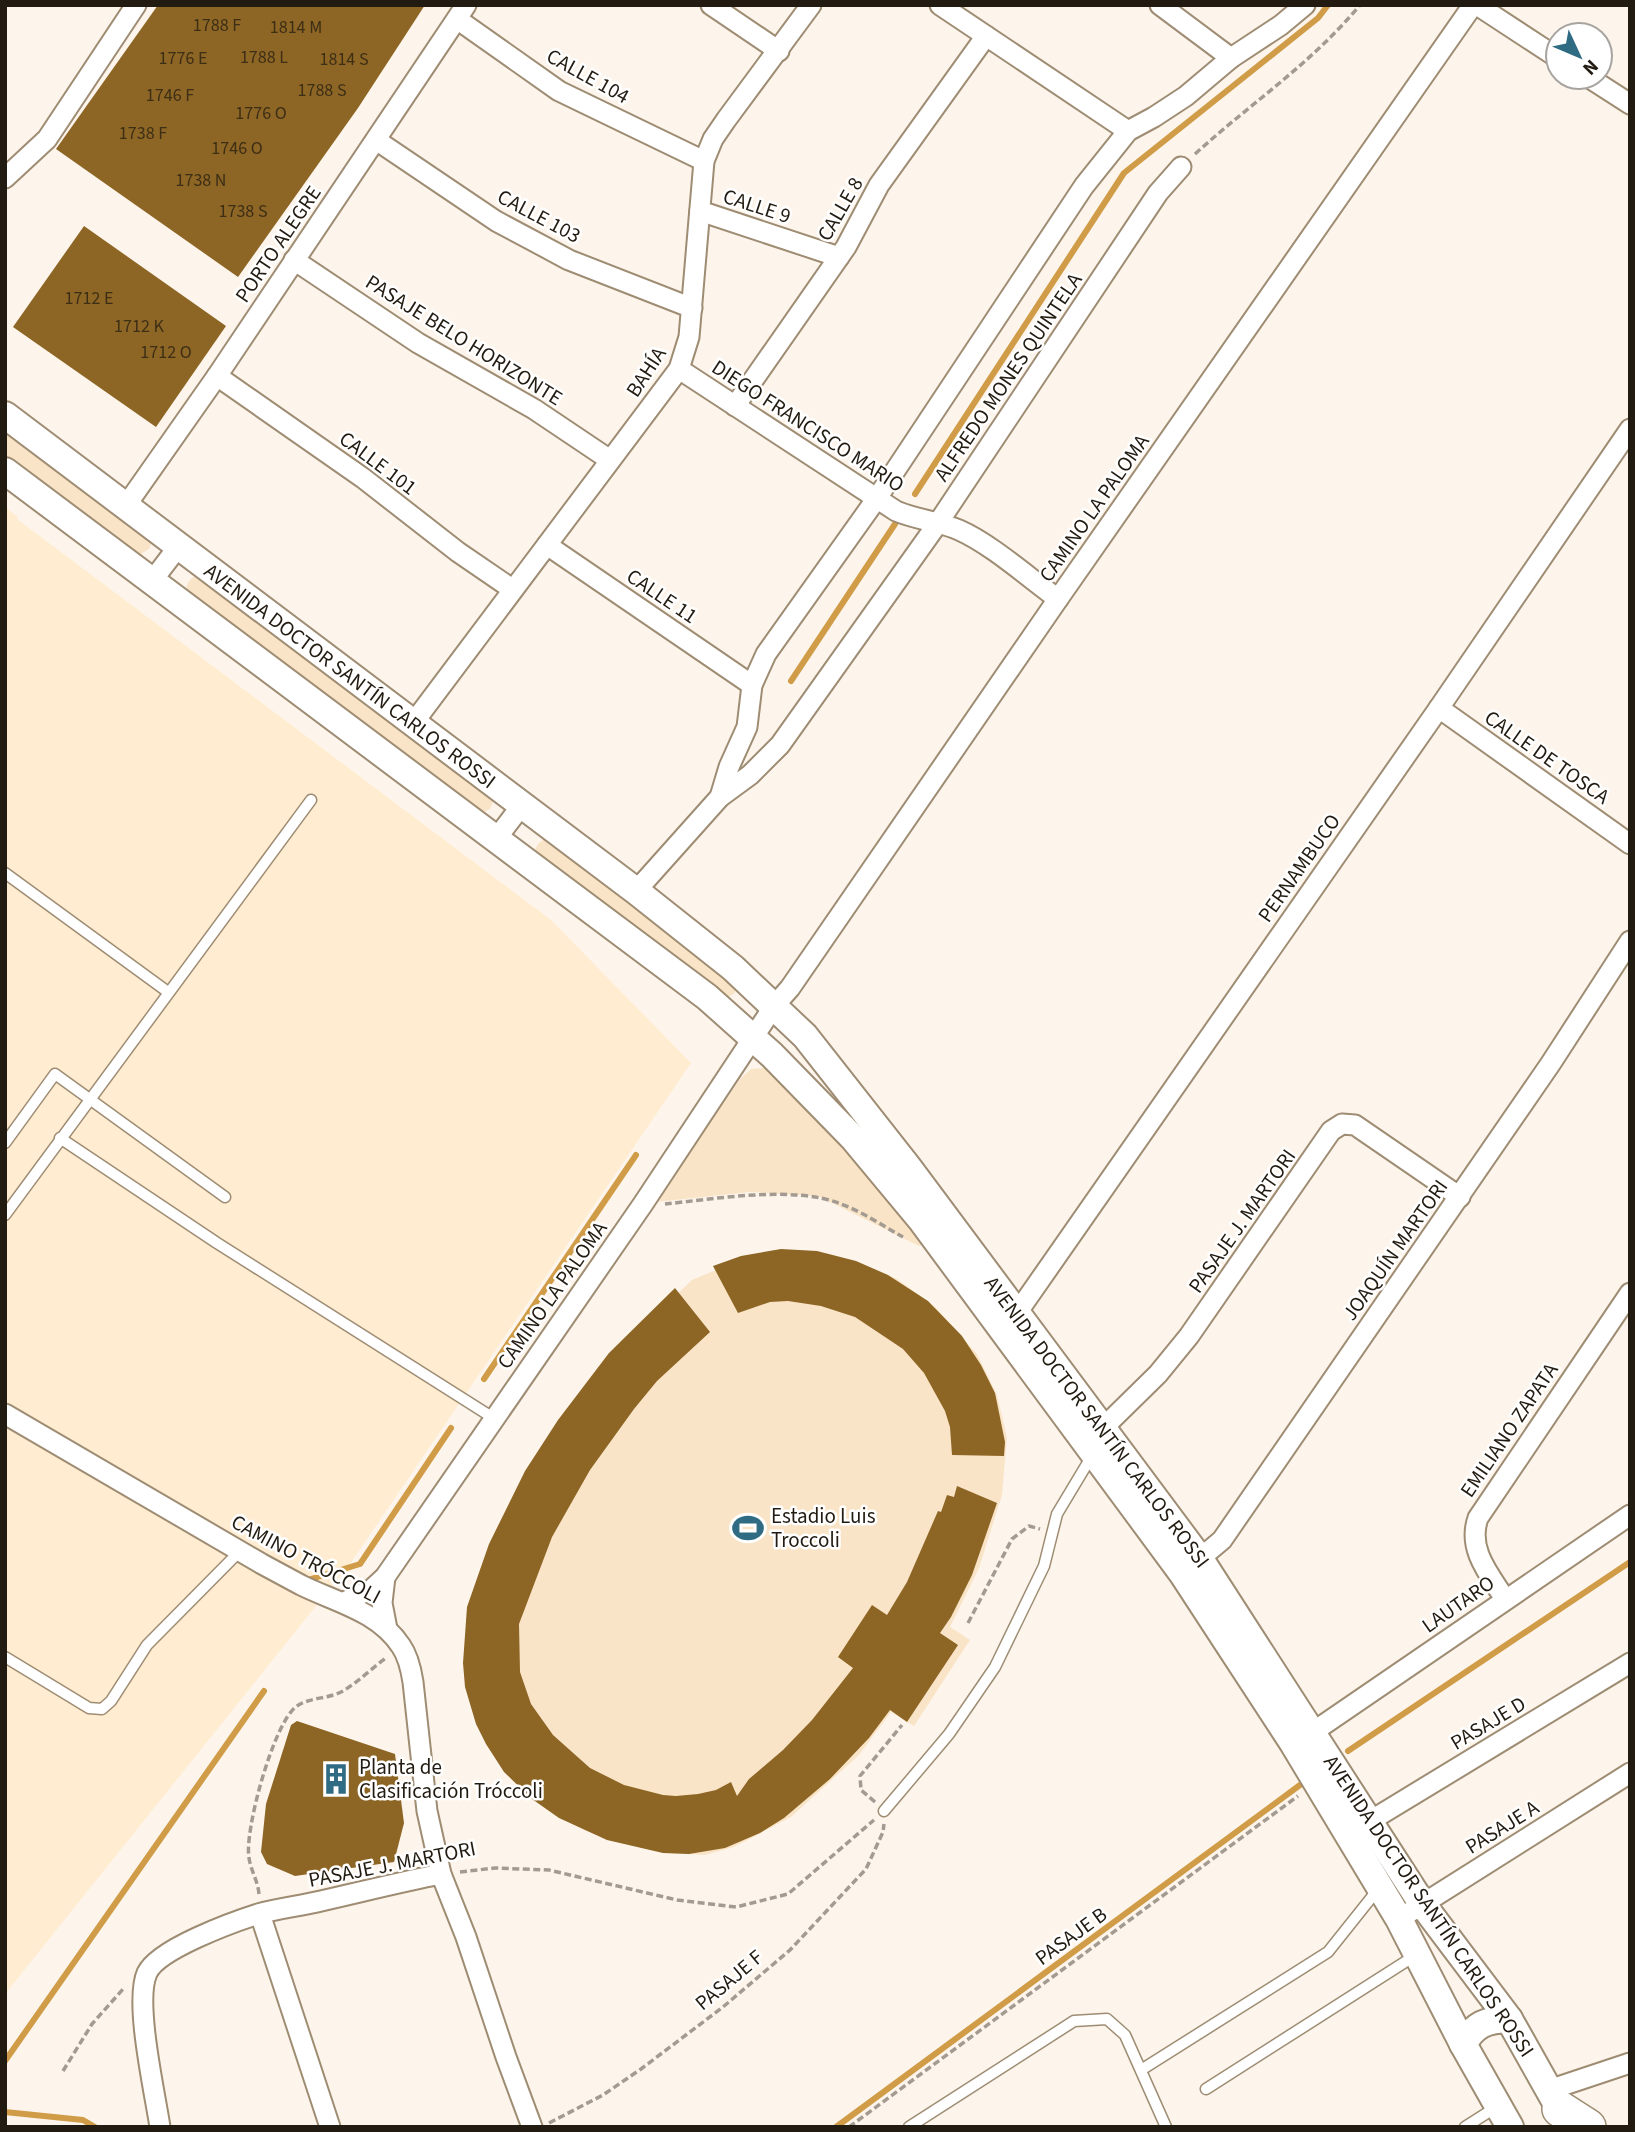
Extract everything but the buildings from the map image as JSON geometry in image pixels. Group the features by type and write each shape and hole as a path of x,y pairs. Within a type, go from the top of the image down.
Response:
{"street":[{"path":"5,178 47,139 136,5"},
{"path":"711,5 779,51"},
{"name":"BAHÍA","path":"414,722 679,369 689,337 707,151 726,120 811,5"},
{"path":"940,5 1128,131"},
{"path":"1160,5 1231,58"},
{"name":"ALFREDO MONES QUINTELA","path":"720,797 729,767 747,727 752,685 766,654 877,498 1084,186 1128,131 1186,96 1231,58 1281,25 1305,5"},
{"path":"1475,5 1544,49"},
{"name":"CAMINO LA PALOMA","path":"344,1602 372,1589 386,1577 643,1205 774,1006 790,988 1058,599 1475,5"},
{"name":"PORTO ALEGRE","path":"125,507 217,376 462,12"},
{"name":"CALLE 104","path":"462,12 559,91 704,161"},
{"name":"CALLE 8","path":"735,406 839,257 879,185 986,36"},
{"path":"1610,91 1630,104"},
{"name":"CALLE 103","path":"376,140 508,228 569,260 692,308"},
{"name":"ALFREDO MONES QUINTELA","path":"636,891 720,797 750,775 780,744 938,523 1158,193 1181,167"},
{"name":"CALLE 9","path":"700,211 839,257"},
{"name":"PASAJE BELO HORIZONTE","path":"294,260 418,343 534,409 610,460"},
{"name":"DIEGO FRANCISCO MARIO","path":"679,369 896,511 914,519 960,530 1058,599"},
{"name":"CALLE 101","path":"217,376 363,478 458,552 512,589"},
{"name":"AVENIDA DOCTOR SANTÍN CARLOS ROSSI","path":"5,415 636,891 733,968 805,1036 863,1108 1010,1323 1313,1732 1423,1905 1509,2019 1567,2113"},
{"name":"PERNAMBUCO","path":"1010,1323 1630,429"},
{"name":"AVENIDA DOCTOR SANTÍN CARLOS ROSSI","path":"5,471 707,997 754,1037 853,1138 939,1244 1010,1323"},
{"name":"CALLE 11","path":"547,545 752,685"},
{"path":"152,581 178,547"},
{"name":"CALLE DE TOSCA","path":"1439,708 1630,844"},
{"path":"496,839 522,805"},
{"name":"JOAQUÍN MARTORI","path":"1191,1566 1222,1540 1460,1197 1630,941"},
{"path":"754,1037 765,1037 779,1043 841,1098 863,1108"},
{"name":"PASAJE J. MARTORI","path":"1098,1442 1189,1336 1331,1131 1342,1124 1355,1125 1460,1197"},
{"name":"EMILIANO ZAPATA","path":"1505,1600 1474,1543 1478,1518 1630,1293"},
{"name":"CAMINO TRÓCCOLI","path":"5,1414 302,1585 344,1602 387,1629 401,1646 409,1661 413,1682 427,1811 441,1874 467,1937 531,2127"},
{"name":"LAUTARO","path":"1313,1732 1630,1515"},
{"name":"AVENIDA DOCTOR SANTÍN CARLOS ROSSI","path":"1191,1566 1399,1919 1463,2044 1504,2116"},
{"path":"386,1577 382,1603 387,1629"},
{"name":"PASAJE D","path":"1370,1821 1627,1672"},
{"name":"PASAJE A","path":"1399,1919 1630,1773"},
{"name":"PASAJE J. MARTORI","path":"153,1964 177,1948 206,1934 260,1914 441,1874"},
{"path":"260,1914 330,2127"},
{"path":"153,1964 146,1974 144,2010 160,2127"},
{"path":"1463,2044 1471,2030 1482,2022 1509,2019"},
{"path":"1567,2113 1630,2063"}],"lane":[{"path":"5,1215 311,800"},
{"path":"5,873 168,992"},
{"path":"5,1143 55,1074 225,1197"},
{"path":"60,1138 217,1243 495,1419"},
{"path":"884,1811 949,1734 995,1667 1044,1566 1057,1514 1098,1442"},
{"path":"5,1657 89,1708 102,1709 111,1701 147,1644 241,1550"},
{"path":"1141,2070 1328,1952 1380,1888"},
{"path":"1206,2089 1417,1955"},
{"path":"909,2127 1074,2021 1107,2019 1125,2035 1162,2125"},
{"path":"1465,2127 1504,2116"}],"path":[{"path":"1181,167 1291,76 1360,5"},
{"path":"643,1205 764,1195 816,1197 841,1204 913,1242 939,1244"},
{"path":"968,1623 1012,1539 1029,1525 1052,1532"},
{"path":"260,1914 258,1885 249,1858 248,1841 254,1808 275,1740 286,1717 297,1705 342,1692 401,1646"},
{"path":"884,1811 862,1790 860,1776 902,1726"},
{"name":"PASAJE B","path":"849,2127 1297,1797 1324,1794"},
{"name":"PASAJE J. MARTORI","path":"441,1874 495,1868 549,1870 677,1900 736,1907 788,1894 854,1840 884,1811"},
{"name":"PASAJE F","path":"542,2127 603,2095 641,2068 723,2007 790,1950 866,1869 883,1832 884,1811"},
{"path":"62,2071 92,2024 117,1993 153,1964"}],"shaded area":[{"path":"5,427 151,541 150,548 138,556 132,553 5,456"},
{"path":"5,507 18,517 17,519 551,920 691,1063 352,1561 5,1994"},
{"path":"198,575 495,797 490,809 481,813 187,593 189,582"},
{"path":"547,837 737,986 734,994 726,998 537,856 535,850 538,844"},
{"path":"765,1068 778,1075 850,1148 925,1242 919,1246 818,1196 750,1192 655,1202 740,1079 751,1069"},
{"name":"Estadio Luis Troccoli","path":"752,1255 859,1264 897,1279 936,1308 977,1354 997,1395 1007,1437 1002,1495 979,1568 950,1627 970,1640 914,1726 891,1712 859,1755 791,1817 734,1847 705,1855 666,1853 586,1831 543,1806 476,1713 611,1357 692,1280"}],"waterway":[{"path":"915,494 1124,173 1318,18 1328,5"},
{"path":"791,681 895,524"},
{"path":"484,1379 636,1155"},
{"path":"311,1579 360,1564 451,1428"},
{"path":"1348,1751 1630,1562"},
{"path":"5,2061 264,1691"},
{"path":"836,2127 1300,1785"},
{"path":"5,2112 83,2120 95,2127"}],"place":[{"name":"Estadio Luis Troccoli","path":"748,1528"},
{"name":"Planta de Clasificación Tróccoli","path":"336,1779"}]}
